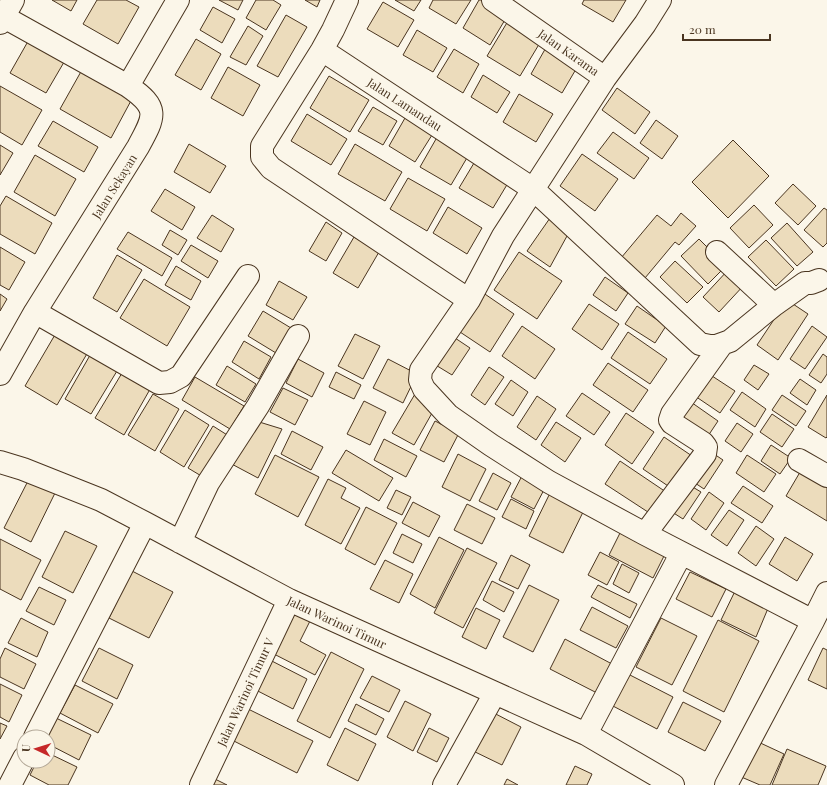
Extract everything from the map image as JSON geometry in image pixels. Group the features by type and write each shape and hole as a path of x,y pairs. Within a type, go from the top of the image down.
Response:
{"street":[{"path":"5,13 128,86 178,0"},
{"path":"347,0 322,50 262,146 262,157 270,168 469,300"},
{"name":"Jalan Karama","path":"493,0 605,78 660,0"},
{"name":"Jalan Lamandau","path":"322,50 533,189 700,344 710,346 722,344"},
{"path":"605,78 503,236 469,300 421,370 420,380 424,389 448,415 491,445 549,482 681,554 813,621"},
{"name":"Jalan Sekayan","path":"0,374 35,312 147,131 152,110 148,103 140,95 128,86"},
{"path":"717,252 774,305"},
{"path":"35,312 159,383 170,382 181,376 248,276"},
{"path":"645,534 705,454 706,447 703,443 672,423 670,420 672,414 722,344 730,341 774,305 805,283 811,283 819,280"},
{"path":"180,542 208,483 258,406 298,336"},
{"path":"799,460 827,476"},
{"name":"Jalan Warinoi Timur","path":"0,462 23,469 101,500 289,600 586,734 673,785"},
{"path":"39,729 145,523"},
{"path":"586,734 681,554"},
{"path":"726,785 827,594"},
{"name":"Jalan Warinoi Timur V","path":"201,785 289,600"},
{"path":"444,785 495,693"},
{"path":"10,785 18,769"}],"building":[{"path":"52,0 77,0 71,11"},
{"path":"97,0 126,0 139,7 118,44 83,24"},
{"path":"219,0 243,0 238,10"},
{"path":"256,0 273,0 281,5 266,30 246,18"},
{"path":"305,0 320,0 317,7"},
{"path":"395,0 421,0 414,11"},
{"path":"433,0 471,0 456,24 429,8"},
{"path":"479,0 487,0 509,13 490,45 463,28"},
{"path":"584,0 626,0 613,22 582,4"},
{"path":"383,2 414,20 398,47 367,29"},
{"path":"213,7 235,19 222,43 200,30"},
{"path":"286,15 307,27 278,77 257,66"},
{"path":"508,21 541,41 520,76 487,56"},
{"path":"248,26 263,36 246,65 230,57"},
{"path":"417,30 447,48 433,72 403,55"},
{"path":"31,36 67,57 46,93 10,73"},
{"path":"196,39 221,54 201,90 175,75"},
{"path":"548,44 579,64 562,93 531,74"},
{"path":"454,49 479,64 463,93 437,77"},
{"path":"228,67 260,85 243,116 211,98"},
{"path":"83,68 133,97 111,138 60,109"},
{"path":"483,75 510,92 497,113 471,97"},
{"path":"329,76 369,100 350,132 310,108"},
{"path":"0,86 42,110 22,145 0,132"},
{"path":"617,88 650,112 635,134 602,110"},
{"path":"519,94 553,114 536,142 503,122"},
{"path":"373,107 397,121 383,145 358,131"},
{"path":"307,114 347,139 331,165 291,141"},
{"path":"405,118 432,135 415,162 389,146"},
{"path":"656,120 678,136 662,159 640,143"},
{"path":"53,121 98,147 84,172 38,146"},
{"path":"440,132 471,151 451,185 420,167"},
{"path":"613,132 649,158 634,179 597,153"},
{"path":"733,140 769,176 728,218 692,182"},
{"path":"189,144 226,166 210,193 174,172"},
{"path":"355,144 402,172 385,201 338,174"},
{"path":"0,145 13,153 0,175"},
{"path":"582,154 618,179 595,211 560,186"},
{"path":"35,155 76,179 55,216 14,192"},
{"path":"474,163 508,183 493,208 459,188"},
{"path":"408,178 445,199 427,231 390,209"},
{"path":"793,184 816,206 798,225 775,203"},
{"path":"165,189 195,207 182,230 151,211"},
{"path":"6,196 52,223 35,254 0,234 0,206"},
{"path":"754,205 773,225 749,248 730,228"},
{"path":"448,207 482,228 467,254 433,233"},
{"path":"824,208 827,210 827,243 823,247 804,230"},
{"path":"681,213 696,226 679,245 675,242 645,278 621,258 657,215 671,226"},
{"path":"212,215 234,229 221,252 197,238"},
{"path":"550,218 567,236 550,267 527,251"},
{"path":"326,222 342,233 326,261 309,251"},
{"path":"787,223 813,252 797,266 771,238"},
{"path":"170,230 187,240 178,255 162,245"},
{"path":"128,232 172,258 162,276 117,249"},
{"path":"354,237 379,252 358,288 333,273"},
{"path":"699,239 726,266 708,284 681,256"},
{"path":"766,240 794,269 776,286 748,257"},
{"path":"191,245 218,261 208,278 181,261"},
{"path":"0,247 25,262 9,290 0,285"},
{"path":"519,252 562,281 537,319 494,290"},
{"path":"117,255 142,270 117,312 93,298"},
{"path":"675,261 703,287 687,303 660,277"},
{"path":"176,266 201,281 191,300 165,285"},
{"path":"729,269 745,284 719,312 703,297"},
{"path":"605,277 628,293 616,311 593,295"},
{"path":"144,279 190,307 167,346 120,318"},
{"path":"279,281 307,297 293,320 266,305"},
{"path":"479,290 514,314 490,352 454,328"},
{"path":"0,294 7,299 0,311"},
{"path":"787,300 808,314 778,360 757,345"},
{"path":"589,304 619,324 602,350 572,329"},
{"path":"637,306 666,326 655,343 625,324"},
{"path":"263,311 291,328 276,353 248,336"},
{"path":"522,326 555,349 535,379 502,356"},
{"path":"812,326 827,337 805,369 790,359"},
{"path":"628,332 667,359 650,384 611,358"},
{"path":"56,333 88,352 57,405 25,386"},
{"path":"355,334 380,346 363,379 338,366"},
{"path":"452,336 470,348 452,375 434,364"},
{"path":"244,341 271,357 259,379 232,362"},
{"path":"93,350 120,366 91,414 65,399"},
{"path":"823,354 827,357 827,374 821,383 809,375"},
{"path":"298,359 324,373 312,397 286,383"},
{"path":"388,359 417,374 403,403 373,388"},
{"path":"608,363 648,390 633,412 593,385"},
{"path":"754,365 769,374 758,390 744,380"},
{"path":"227,366 256,384 245,402 216,385"},
{"path":"489,367 504,377 485,405 471,395"},
{"path":"125,368 153,384 124,435 95,418"},
{"path":"336,372 361,385 354,399 329,387"},
{"path":"706,372 735,391 720,413 692,394"},
{"path":"195,377 244,406 230,429 182,400"},
{"path":"800,379 816,390 807,405 790,393"},
{"path":"511,380 528,392 513,416 495,404"},
{"path":"283,388 308,400 295,425 270,412"},
{"path":"742,392 766,409 755,427 730,410"},
{"path":"582,393 610,412 594,435 566,416"},
{"path":"153,394 179,409 155,451 128,435"},
{"path":"415,394 436,406 414,445 392,433"},
{"path":"782,395 806,411 796,426 772,410"},
{"path":"827,395 827,437 826,438 808,427"},
{"path":"537,396 556,409 536,440 517,427"},
{"path":"688,400 718,421 704,442 674,421"},
{"path":"364,401 386,412 370,445 347,434"},
{"path":"185,410 209,425 184,467 160,452"},
{"path":"626,413 654,432 632,464 605,445"},
{"path":"772,414 794,429 782,447 760,432"},
{"path":"256,421 282,429 258,478 226,461"},
{"path":"435,421 459,433 444,462 420,450"},
{"path":"556,422 581,438 565,462 541,445"},
{"path":"737,423 753,434 741,452 725,441"},
{"path":"213,426 232,438 208,480 188,468"},
{"path":"292,431 323,447 311,470 281,454"},
{"path":"664,437 695,458 674,490 643,469"},
{"path":"384,439 417,456 406,477 374,460"},
{"path":"771,445 791,458 780,474 761,461"},
{"path":"346,450 393,478 379,501 332,473"},
{"path":"708,450 723,460 704,489 689,479"},
{"path":"458,454 486,469 470,501 442,487"},
{"path":"275,455 319,477 298,517 255,494"},
{"path":"747,455 776,474 764,492 736,473"},
{"path":"620,461 666,492 651,514 605,484"},
{"path":"803,467 827,481 827,521 786,496"},
{"path":"524,472 547,484 534,509 511,497"},
{"path":"493,473 511,483 497,510 479,501"},
{"path":"30,477 56,491 31,542 4,528"},
{"path":"328,479 346,488 341,498 360,508 341,544 305,525"},
{"path":"686,483 701,492 683,519 669,510"},
{"path":"743,486 773,506 762,523 731,503"},
{"path":"552,489 586,506 563,553 529,536"},
{"path":"396,490 411,497 402,515 387,508"},
{"path":"709,492 724,503 706,530 691,519"},
{"path":"511,499 534,511 526,529 502,517"},
{"path":"413,502 440,516 429,537 402,523"},
{"path":"467,504 495,518 482,544 454,530"},
{"path":"366,507 397,523 375,565 345,549"},
{"path":"729,510 744,520 727,546 711,535"},
{"path":"756,526 774,539 756,566 738,553"},
{"path":"623,527 667,550 653,578 609,555"},
{"path":"65,531 97,546 73,593 42,577"},
{"path":"402,534 422,544 413,563 393,553"},
{"path":"439,537 464,550 435,608 410,594"},
{"path":"785,537 813,554 797,581 769,564"},
{"path":"0,539 41,560 21,600 0,589"},
{"path":"467,548 497,563 463,628 434,613"},
{"path":"600,552 619,562 607,585 588,575"},
{"path":"511,555 530,565 518,589 499,580"},
{"path":"385,560 413,574 399,603 370,589"},
{"path":"622,564 639,573 629,593 613,584"},
{"path":"132,571 173,592 149,638 109,618"},
{"path":"690,572 726,589 712,617 676,599"},
{"path":"492,581 514,592 504,612 483,600"},
{"path":"529,585 559,600 533,652 503,637"},
{"path":"598,585 637,604 630,618 591,597"},
{"path":"39,587 66,600 54,625 26,611"},
{"path":"737,587 769,606 756,637 721,620"},
{"path":"592,607 628,626 616,648 580,630"},
{"path":"476,608 500,620 486,649 462,637"},
{"path":"290,611 310,621 300,641 326,655 315,675 270,652"},
{"path":"21,618 48,632 37,657 8,643"},
{"path":"661,618 697,636 672,685 636,667"},
{"path":"718,620 759,641 724,712 683,691"},
{"path":"565,639 612,664 597,693 550,669"},
{"path":"5,648 36,664 24,689 0,677 0,659"},
{"path":"99,648 133,665 117,699 82,681"},
{"path":"823,648 827,650 827,689 808,680"},
{"path":"331,652 364,669 330,738 297,721"},
{"path":"264,657 307,679 293,709 250,687"},
{"path":"628,674 673,697 657,729 611,705"},
{"path":"372,676 400,690 389,712 360,698"},
{"path":"0,684 22,695 9,722 0,717"},
{"path":"75,685 113,704 98,733 60,713"},
{"path":"405,701 431,714 413,751 387,737"},
{"path":"683,702 721,721 705,751 668,732"},
{"path":"356,704 384,719 376,735 348,721"},
{"path":"242,706 313,741 297,773 226,737"},
{"path":"488,710 521,727 502,765 469,749"},
{"path":"56,718 91,735 79,760 56,748 56,729 51,729"},
{"path":"0,723 7,726 0,739"},
{"path":"345,728 376,744 358,781 327,765"},
{"path":"429,728 449,738 437,762 417,752"},
{"path":"754,740 784,754 770,785 760,785 739,776"},
{"path":"787,749 826,766 818,785 772,785"},
{"path":"56,757 77,767 68,785 49,785 30,775 33,769 56,769"},
{"path":"575,766 592,774 587,785 566,785"},
{"path":"215,779 227,785 212,785"},
{"path":"507,779 518,785 504,785"}]}
